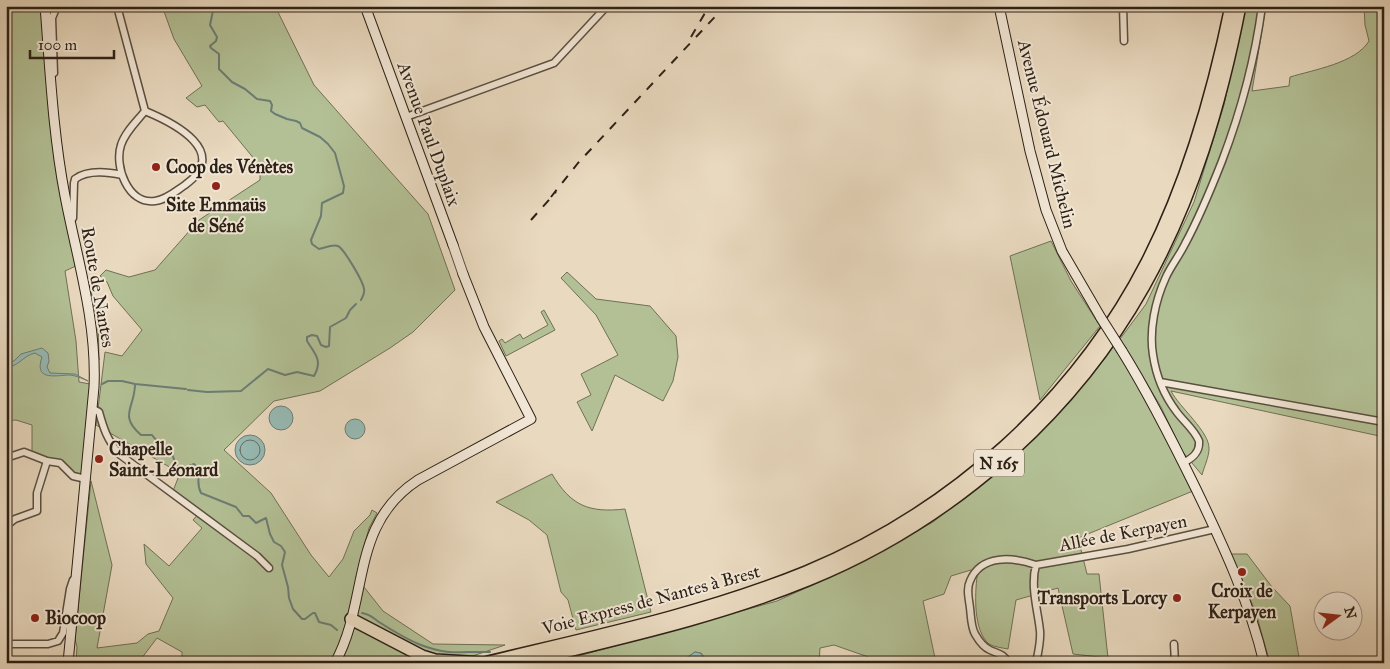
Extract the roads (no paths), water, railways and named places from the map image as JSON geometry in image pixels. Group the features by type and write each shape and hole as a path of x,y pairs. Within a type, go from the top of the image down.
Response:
{"highway":[{"name":"Voie Express de Nantes à Brest","path":"351,619 402,648 422,656 435,660 484,663 679,614 806,572 852,551 904,522 944,496 987,462 1040,412 1076,370 1122,306 1147,262 1175,201 1192,155 1219,63 1231,6"},
{"name":"Voie Express de Nantes à Brest","path":"519,663 700,617 808,580 856,558 909,529 964,491 1006,457 1045,418 1087,370 1121,324 1154,268 1178,215 1199,161 1225,72 1240,6"}],"main road":[{"name":"Route de Nantes","path":"46,6 60,166 91,318 95,383 68,663"},
{"name":"Avenue Paul Duplaix","path":"351,619 370,540 376,524 395,497 418,480 531,420 484,327 365,6"},
{"name":"Avenue Édouard Michelin","path":"998,6 1030,151 1046,210 1062,251 1152,400 1183,463 1215,529 1236,579 1257,637 1264,663"},
{"path":"335,663 345,643 351,619"}],"street":[{"path":"52,84 54,74 52,18 58,6"},
{"path":"117,6 145,111 188,134 200,149 200,168 194,178 162,199 153,202 136,196 122,175 119,161 121,145 126,135 145,111"},
{"path":"406,117 554,63 607,6"},
{"path":"1123,6 1124,41"},
{"path":"1183,463 1192,458 1198,451 1199,441 1171,404 1160,382 1154,364 1151,345 1153,322 1166,277 1194,224 1228,143 1248,81 1262,6"},
{"path":"74,239 72,206 75,179 83,174 112,172 122,175"},
{"path":"1160,382 1384,422"},
{"path":"92,408 99,412 103,429 119,454 257,556 269,568"},
{"path":"6,458 24,452 47,461 60,463 73,476 86,479"},
{"path":"6,526 15,519 36,511 37,493 47,461"},
{"name":"Allée de Kerpayen","path":"1008,663 1002,654 982,645 973,631 968,592 969,582 978,568 987,561 1004,559 1029,562 1036,565 1128,549 1215,529"},
{"path":"1036,565 1034,571 1040,634 1036,663"},
{"path":"6,644 48,644 58,641 63,633 70,589 76,574"},
{"path":"1174,644 1175,663"}],"water":[{"path":"42,348 48,353 49,361 47,367 50,373 75,374 88,381 71,375 46,375 41,370 42,357 35,353 10,367 6,367 6,362 14,361 21,354"},
{"path":"281,406 290,409 293,418 290,427 281,430 272,427 269,418 272,409"},
{"path":"355,419 362,422 365,429 362,436 355,439 348,436 345,429 348,422"},
{"path":"250,435 261,439 265,450 261,461 250,465 239,461 235,450 239,439"},
{"path":"695,652 700,653 709,663 679,663"}],"waterway":[{"path":"214,6 210,25 217,37 216,41 210,46 219,54 219,69 232,82 245,89 257,99 270,101 272,105 271,111 275,114 300,123 302,128 320,137 335,153 344,186 343,193 322,203 321,216 311,240 312,244 319,249 334,245 341,248 363,285 364,294 361,300"},
{"path":"188,390 207,392 241,391 268,369 285,375 297,372 314,376 318,361 307,341 307,337 317,336 321,345 329,346 330,327 346,318 356,304"},
{"path":"102,384 108,381 122,381 186,389"},
{"path":"135,384 129,411 130,422 134,428 141,435 152,435 168,449 178,467 194,464 199,473 198,484 201,493 236,507 243,516 249,516 256,523 266,518 274,542 281,546 285,552 282,565 293,609 302,619 315,613 319,622 331,625 337,630"},
{"path":"362,613 369,615 410,640 440,651 490,652"}],"railway":[{"path":"691,37 709,6"},
{"path":"551,197 578,163 725,6"},
{"path":"531,220 556,192"}],"place":[{"name":"Coop des Vénètes","path":"156,167"},
{"name":"Site Emmaüs de Séné","path":"216,186"},
{"name":"Chapelle Saint-Léonard","path":"99,459"},
{"name":"Croix de Kerpayen","path":"1242,572"},
{"name":"Transports Lorcy","path":"1177,598"},
{"name":"Biocoop","path":"35,618"}]}
